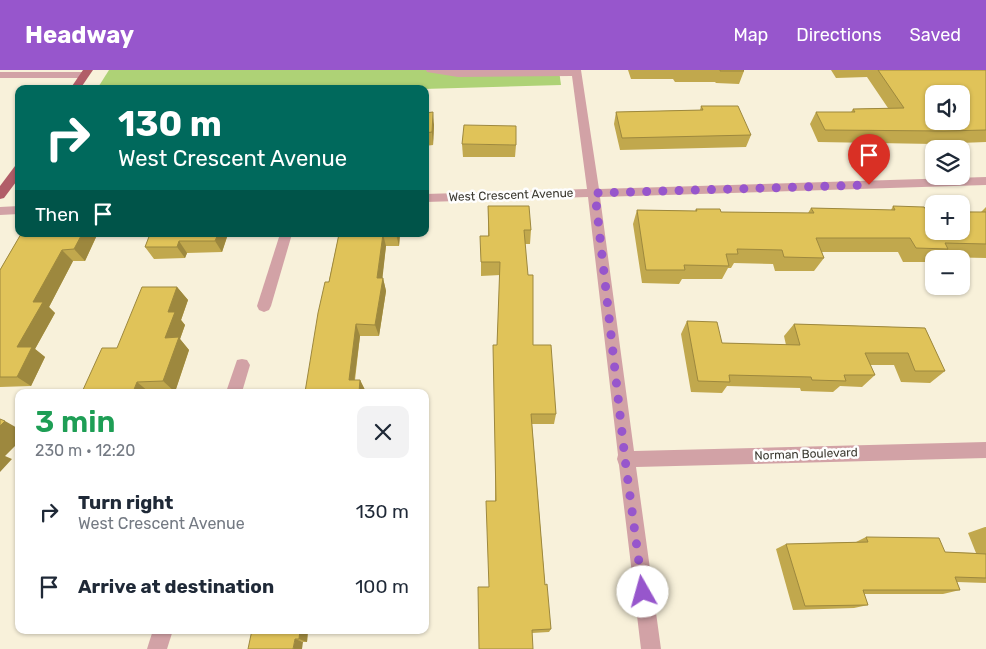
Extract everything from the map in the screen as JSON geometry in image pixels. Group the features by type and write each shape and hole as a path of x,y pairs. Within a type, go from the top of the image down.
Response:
{"main road":[{"path":"78,85 86,73"},
{"path":"2,189 15,174"}],"street":[{"path":"431,70 443,73 576,71 595,193 625,459 651,649"},
{"path":"0,75 86,73"},
{"name":"West Crescent Avenue","path":"429,198 986,181"},
{"path":"0,210 15,210"},
{"path":"264,306 285,237"},
{"path":"235,389 242,365"},
{"name":"Norman Boulevard","path":"625,459 986,450"},
{"path":"158,649 162,634"}],"green space":[{"path":"109,70 559,70 561,85 429,89 429,85 100,85"}],"building":[{"path":"743,70 744,71 720,71"},
{"path":"878,70 986,70 986,130 944,131 825,130 816,112 855,112 853,109 904,108"},
{"path":"701,106 738,106 751,135 622,138 616,112 703,110"},
{"path":"429,112 433,112 432,132 429,132"},
{"path":"464,125 516,126 516,145 462,144"},
{"path":"488,206 529,206 531,230 524,230 528,275 533,275 533,345 551,345 556,414 531,414 545,585 547,584 551,629 532,630 533,649 479,649 478,587 489,587 486,501 496,501 493,345 497,345 500,262 481,262 480,236 489,236"},
{"path":"893,206 924,207 925,240 970,240 970,212 986,212 986,244 945,243 948,249 916,248 910,238 816,238 824,258 784,257 782,250 737,249 738,254 726,254 729,266 684,265 685,270 646,270 637,210 697,211 696,209 720,209 721,212 814,213 811,208 895,210"},
{"path":"19,237 80,237 74,249 62,250 33,302 43,302 17,347 32,347 17,377 0,377 0,270"},
{"path":"149,237 217,237 215,241 179,241 177,247 145,247"},
{"path":"338,237 383,237 377,278 383,278 375,325 356,324 349,380 360,380 359,389 305,389 318,313 325,282 329,282"},
{"path":"142,287 177,287 168,312 175,312 165,338 179,337 163,381 137,382 134,389 83,389 102,348 117,348"},
{"path":"687,321 717,322 722,343 800,345 794,324 925,328 945,371 915,371 908,353 865,353 875,375 844,375 846,381 812,380 811,377 729,375 730,382 698,381"},
{"path":"0,419 5,421 0,426"},
{"path":"866,537 939,538 945,552 986,554 986,578 955,577 960,590 863,590 868,605 805,606 786,544 868,542"},
{"path":"251,634 300,634 299,639 295,639 293,649 248,649"}],"route":[{"path":"643,592 625,459 595,193 869,185"}]}
